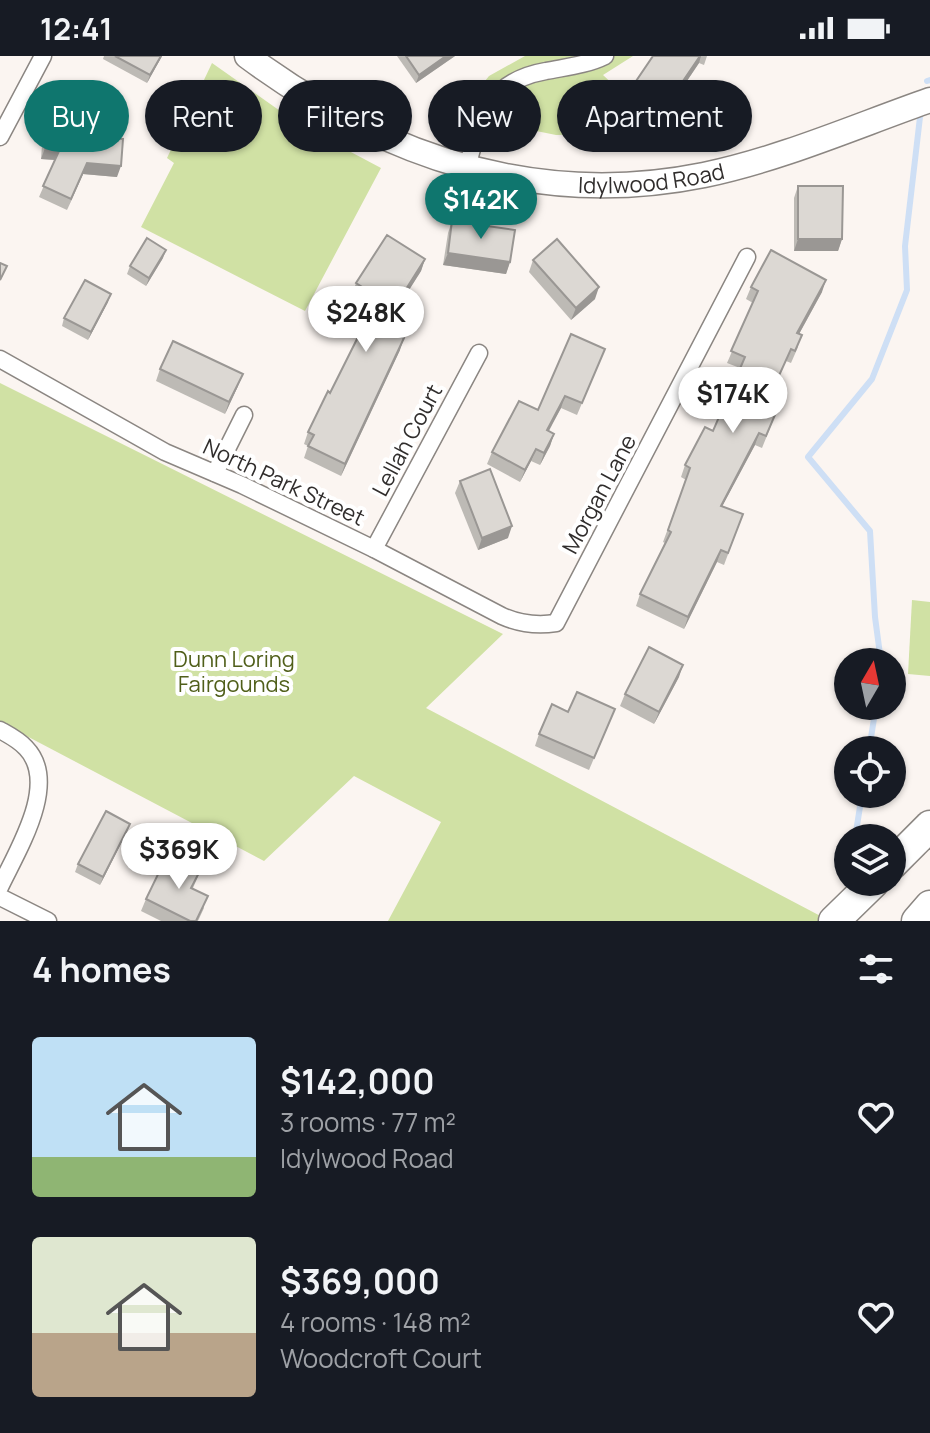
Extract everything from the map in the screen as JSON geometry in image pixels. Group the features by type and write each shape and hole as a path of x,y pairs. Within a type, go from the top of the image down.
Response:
{"highway":[{"path":"906,850 930,826"},
{"path":"834,921 860,896"},
{"path":"917,921 930,906"}],"main road":[{"name":"Idylwood Road","path":"247,56 361,126 416,151 511,179 559,185 655,183 747,164 930,100"}],"street":[{"path":"0,137 43,56"},
{"path":"467,168 484,114 504,86 519,76 571,67 605,56"},
{"name":"Morgan Lane","path":"556,623 747,257"},
{"name":"Lellah Court","path":"374,549 479,353"},
{"name":"North Park Street","path":"0,359 165,452 374,549 510,619 532,625 556,623"},
{"path":"215,473 244,415"},
{"path":"0,730 27,748 40,775 40,790 28,828 0,887"},
{"path":"0,897 48,921"}],"green space":[{"path":"525,56 633,56 603,75 608,80 557,80 557,135 541,132 541,80 486,80"},
{"path":"212,63 236,80 204,80"},
{"path":"262,98 278,110 278,152 351,152 381,168 305,311 141,227 174,163 167,158 170,152 262,152"},
{"name":"Dunn Loring Fairgounds","path":"0,383 503,634 426,708 830,921 388,921 441,822 354,776 264,861 0,722"},
{"path":"912,600 930,602 930,676 908,674"}],"building":[{"path":"115,56 161,56 150,75"},
{"path":"406,56 446,56 419,75"},
{"path":"653,56 700,56 684,80 637,80"},
{"path":"59,152 122,152 121,166 87,163 71,199 43,186"},
{"path":"798,186 843,186 842,239 798,239"},
{"path":"452,221 515,230 510,262 448,253"},
{"path":"387,235 425,259 382,327 404,338 345,464 308,446 314,435 308,432 378,297 356,283"},
{"path":"147,238 166,250 149,278 130,266"},
{"path":"557,239 599,287 576,308 533,260"},
{"path":"771,250 826,280 797,333 802,335 795,351 791,349 772,391 783,396 766,436 759,433 721,506 743,514 728,553 721,550 688,617 640,594 671,532 668,530 690,468 685,465 705,427 713,431 745,357 731,351 758,291 751,287"},
{"path":"0,263 7,266 0,280"},
{"path":"85,280 111,294 91,332 64,318"},
{"path":"571,334 605,349 582,403 565,396 547,430 554,434 544,453 536,449 525,470 492,452 519,401 538,410"},
{"path":"173,341 243,374 229,402 160,369"},
{"path":"490,469 512,526 482,538 460,481"},
{"path":"649,647 683,665 659,712 625,694"},
{"path":"577,692 615,709 594,758 539,734 552,704 568,712"},
{"path":"106,811 130,824 103,877 78,864"},
{"path":"182,857 202,867 191,888 208,896 196,921 190,921 146,899 162,866 174,872"}],"waterway":[{"path":"879,648 870,531 808,457 872,379 907,290 905,246 920,117"},
{"path":"871,736 874,720"},
{"path":"857,824 860,808"}]}
